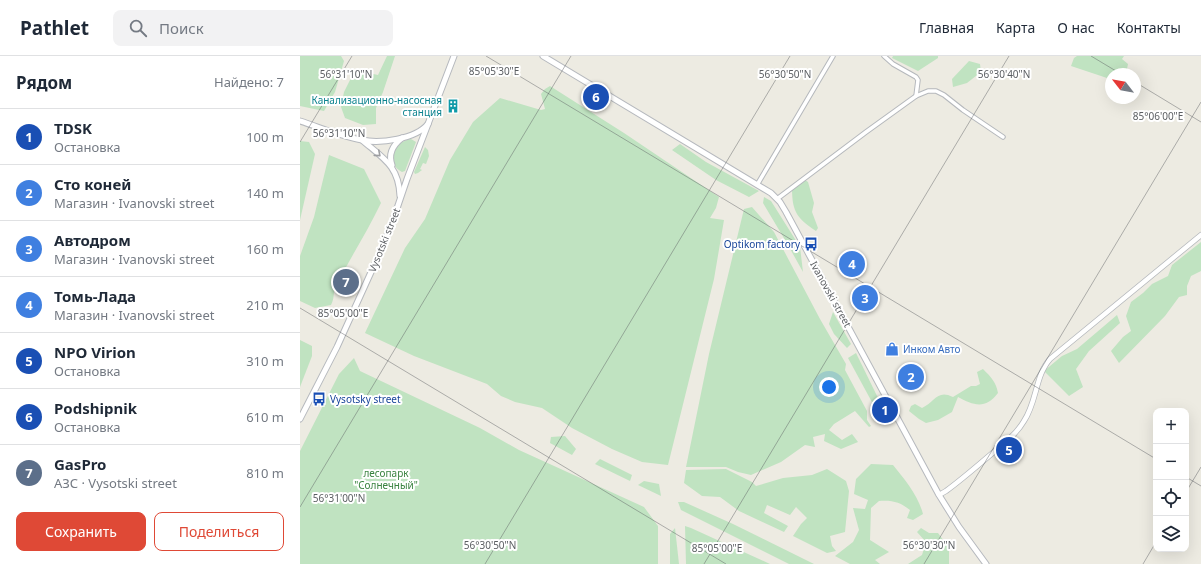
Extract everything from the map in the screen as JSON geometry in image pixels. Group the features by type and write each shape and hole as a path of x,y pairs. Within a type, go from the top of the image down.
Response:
{"main road":[{"name":"Vysotski street","path":"300,419 352,314 392,223 407,179 454,56"},
{"name":"Ivanovski street","path":"543,56 771,193 777,199 786,212 939,494 959,527 986,564"},
{"path":"300,121 362,140 380,141 418,133 430,121"},
{"path":"392,168 390,156 391,151 398,141 404,137 423,138"},
{"path":"362,140 389,163 396,174 399,185 400,199"},
{"path":"396,174 407,179"}],"street":[{"path":"757,185 833,56"},
{"path":"884,56 893,64 918,80 916,96"},
{"path":"777,199 916,96 928,91 936,91 944,95 963,110 1003,137"},
{"path":"939,494 946,491 1004,444 1017,430 1029,413 1034,401 1041,372 1050,359 1201,236"}],"green space":[{"path":"300,56 341,56 344,61 335,92 324,111 300,106"},
{"path":"387,56 395,56 376,108 376,124 363,125 345,118 341,107 344,92 355,70 378,75"},
{"path":"893,56 938,56 938,58 918,71 892,58"},
{"path":"1077,56 1124,56 1122,59 1128,64 1127,68 1105,68 1105,77 1071,66 1074,58"},
{"path":"969,61 980,64 981,72 967,83 953,87 952,79"},
{"path":"550,86 624,133 719,197 716,208 710,218 724,220 714,279 668,465 642,462 612,449 572,428 542,408 515,402 501,396 487,384 414,356 365,333 405,248 425,219 450,160 473,122 500,98 541,110 545,109 541,94"},
{"path":"411,139 416,142 405,171 402,172 394,164 394,153 400,144"},
{"path":"300,141 309,142 315,154 300,220"},
{"path":"680,144 706,162 759,191 749,197 716,180 672,150"},
{"path":"425,147 428,150 429,156 426,164 423,163 420,169 422,170 415,174 414,172"},
{"path":"329,155 364,169 381,203 345,269 336,281 331,305 315,308 300,301 300,256 314,217"},
{"path":"802,178 808,182 814,203 812,212 818,228 816,231 799,217 794,207 792,186"},
{"path":"764,197 771,201 800,247 803,272 763,203"},
{"path":"752,207 774,232 820,319 846,364 845,370 867,411 867,420 871,426 869,427 855,411 834,424 829,430 842,440 852,434 858,442 841,449 824,441 825,434 813,437 815,447 805,445 781,462 751,475 726,467 686,467 709,354 744,209"},
{"path":"1201,242 1201,271 1191,276 1187,286 1187,295 1179,297 1165,316 1119,363 1111,351 1123,337 1131,331 1126,316 1131,302 1152,284 1168,276 1172,265"},
{"path":"833,312 851,344 847,348 834,334 829,324"},
{"path":"1117,315 1120,323 1089,351 1076,369 1083,387 1069,396 1044,371 1062,356 1077,349"},
{"path":"300,340 312,346 312,356 300,387"},
{"path":"856,353 879,400 873,404 848,358"},
{"name":"лесопарк \"Солнечный\"","path":"354,358 360,371 480,428 519,450 644,507 658,526 658,564 300,564 300,451 339,374"},
{"path":"983,369 993,380 998,393 989,402 984,404 975,404 958,397 952,412 938,420 926,423 909,411 911,406 915,404 922,408 940,395 943,394 953,397 971,386 980,384 977,372"},
{"path":"565,436 576,449 572,455 550,443 551,437"},
{"path":"600,459 632,475 630,481 595,464"},
{"path":"871,464 893,465 918,500 923,514 913,520 907,518 910,510 903,505 892,501 879,501 871,508 870,540 889,552 875,560 880,564 850,564 835,556 853,542 859,530 853,508 865,509 868,500 854,494 856,479"},
{"path":"726,469 752,482 756,486 783,478 812,475 827,469 846,481 849,491 845,532 830,536 832,546 836,551 827,553 793,536 807,518 796,507 790,515 767,505 764,513 788,526 784,532 739,511 720,497 702,496 684,483 686,470"},
{"path":"644,481 659,484 661,496 638,485"},
{"path":"678,502 684,502 733,524 814,564 789,564 681,510"},
{"path":"685,526 691,528 770,564 686,564"},
{"path":"675,528 679,564 670,564 670,534"},
{"path":"921,528 929,533 938,533 949,548 949,564 908,564 922,555 926,542 917,532"}],"place":[{"name":"Podshipnik","path":"596,97"},
{"name":"Канализационно-насосная станция","path":"453,106"},
{"name":"Optikom factory","path":"811,244"},
{"name":"Томь-Лада","path":"852,264"},
{"name":"GasPro","path":"346,282"},
{"name":"Автодром","path":"865,298"},
{"name":"Инком Авто","path":"892,349"},
{"name":"Сто коней","path":"911,377"},
{"name":"Vysotsky street","path":"319,399"},
{"name":"TDSK","path":"885,410"},
{"name":"NPO Virion","path":"1009,450"}]}
